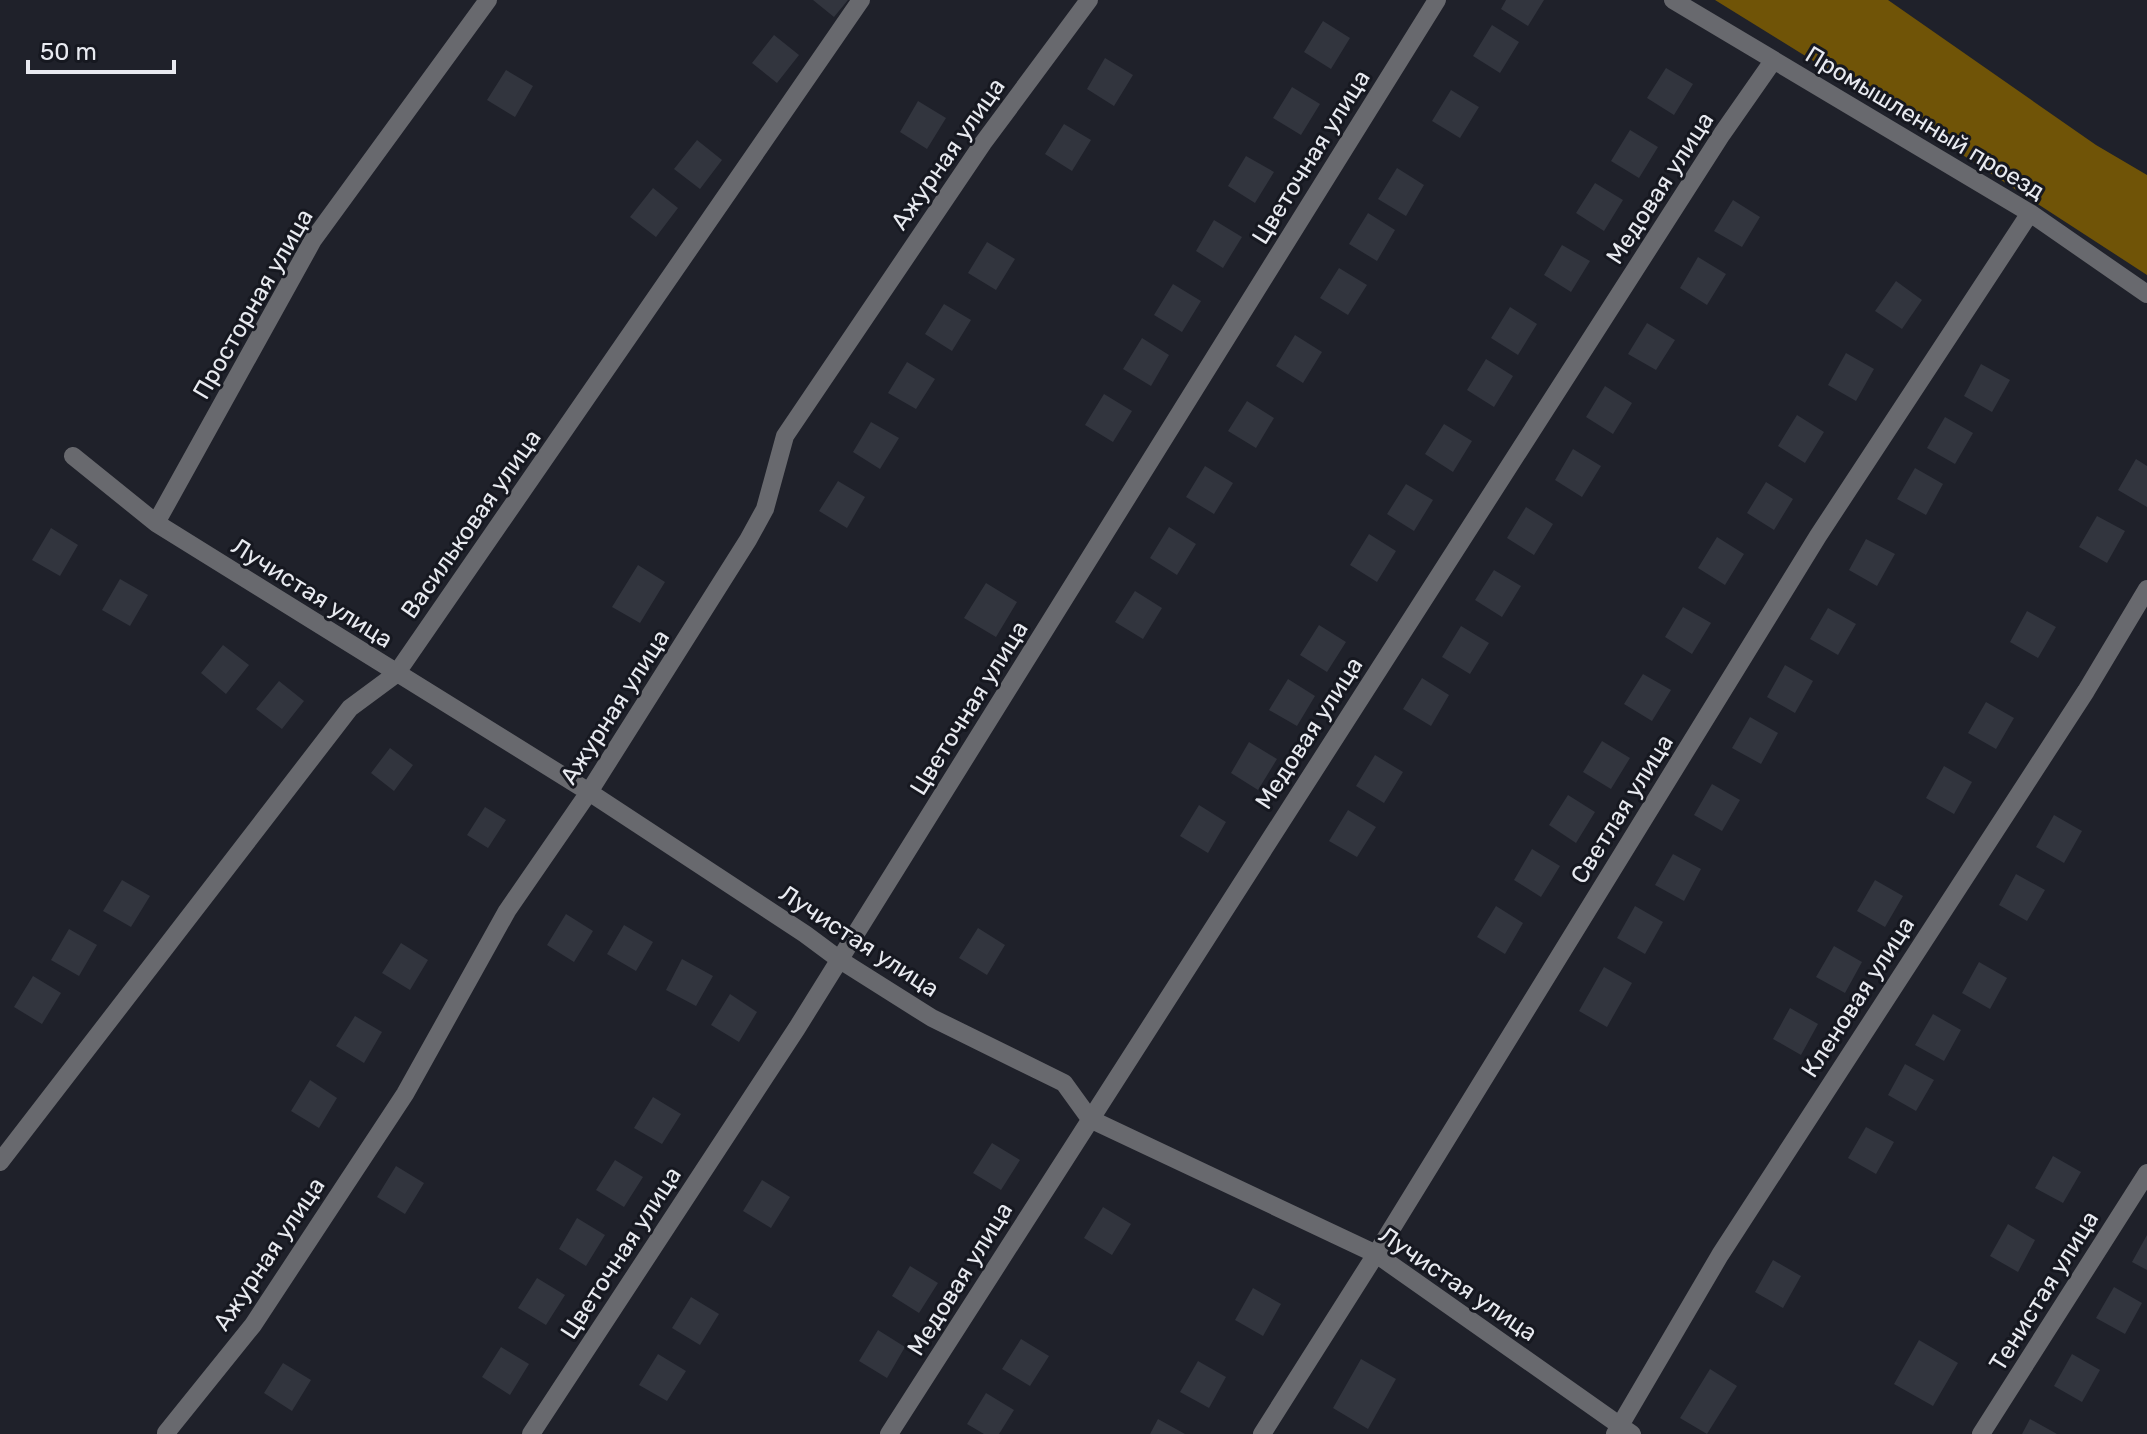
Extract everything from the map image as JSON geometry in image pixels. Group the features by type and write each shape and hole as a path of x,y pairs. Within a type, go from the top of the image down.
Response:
{"street":[{"name":"Просторная улица","path":"156,523 313,240 488,0"},
{"name":"Васильковая улица","path":"0,1162 350,708 396,674 861,0"},
{"name":"Ажурная улица","path":"166,1433 253,1325 405,1094 507,911 589,792 765,509 785,436 983,143 1089,0"},
{"name":"Цветочная улица","path":"531,1434 840,960 1437,0"},
{"name":"Промышленный проезд","path":"1673,0 2030,213 2147,294"},
{"name":"Медовая улица","path":"889,1434 1722,134 1773,61"},
{"name":"Светлая улица","path":"1262,1434 1818,536 2030,213"},
{"name":"Лучистая улица","path":"73,456 156,523 589,792 840,960 932,1018 1064,1083 1090,1119 1376,1254 1622,1431"},
{"name":"Кленовая улица","path":"1622,1431 1720,1255 2086,691 2147,589"},
{"name":"Тенистая улица","path":"1981,1434 2147,1173"}],"shaded area":[{"path":"1715,0 1888,0 2096,145 2147,175 2147,275 1915,124"}],"building":[{"path":"813,0 848,0 834,17"},
{"path":"1506,0 1544,0 1528,26 1501,9"},
{"path":"1323,21 1350,38 1331,69 1304,52"},
{"path":"1492,25 1519,42 1500,73 1473,56"},
{"path":"774,35 799,55 777,83 752,63"},
{"path":"1105,58 1133,75 1114,106 1087,89"},
{"path":"1666,68 1693,84 1674,115 1647,98"},
{"path":"506,70 533,86 515,117 487,100"},
{"path":"1292,87 1320,104 1301,135 1273,118"},
{"path":"1451,90 1479,107 1460,138 1432,121"},
{"path":"918,101 946,118 927,149 900,132"},
{"path":"1064,124 1091,140 1072,171 1045,154"},
{"path":"1630,130 1658,147 1639,178 1611,161"},
{"path":"697,140 722,160 700,189 674,169"},
{"path":"1246,156 1274,172 1255,203 1228,186"},
{"path":"1397,168 1424,185 1406,216 1378,199"},
{"path":"1595,183 1623,200 1604,231 1576,213"},
{"path":"653,188 678,208 656,237 630,217"},
{"path":"1733,200 1760,217 1742,247 1714,231"},
{"path":"1368,213 1395,230 1377,261 1349,244"},
{"path":"1214,220 1242,237 1223,268 1196,251"},
{"path":"987,242 1015,259 996,290 968,273"},
{"path":"1562,245 1590,261 1571,292 1544,275"},
{"path":"1698,257 1726,274 1707,305 1680,288"},
{"path":"1339,268 1367,285 1348,315 1320,298"},
{"path":"1896,281 1922,300 1902,329 1875,311"},
{"path":"1173,284 1201,301 1182,332 1154,315"},
{"path":"944,304 971,320 952,351 925,334"},
{"path":"1510,307 1537,324 1518,355 1491,338"},
{"path":"1647,323 1675,340 1656,370 1628,354"},
{"path":"1295,335 1322,352 1303,383 1276,366"},
{"path":"1142,338 1169,355 1151,386 1123,369"},
{"path":"1846,353 1874,369 1856,401 1828,385"},
{"path":"1486,359 1513,376 1494,407 1467,390"},
{"path":"907,362 935,379 916,409 888,393"},
{"path":"1981,364 2010,380 1992,412 1964,396"},
{"path":"1605,386 1632,403 1613,434 1586,417"},
{"path":"1104,394 1132,411 1113,442 1085,425"},
{"path":"1247,401 1274,418 1256,448 1228,431"},
{"path":"1797,415 1824,432 1805,463 1778,446"},
{"path":"1945,417 1973,433 1955,464 1927,448"},
{"path":"871,422 899,438 880,469 853,452"},
{"path":"1444,424 1472,441 1453,472 1425,454"},
{"path":"1573,449 1601,466 1582,497 1555,480"},
{"path":"2136,459 2147,466 2147,507 2118,490"},
{"path":"1205,466 1233,483 1214,514 1186,497"},
{"path":"1915,468 1943,484 1926,515 1897,499"},
{"path":"838,481 865,497 847,528 819,511"},
{"path":"1766,482 1793,499 1774,530 1747,513"},
{"path":"1406,484 1433,500 1414,531 1387,514"},
{"path":"1526,507 1553,524 1534,555 1507,538"},
{"path":"2097,516 2125,531 2107,563 2079,547"},
{"path":"1169,527 1196,544 1177,575 1150,558"},
{"path":"51,528 78,545 60,576 32,560"},
{"path":"1369,534 1396,551 1377,582 1350,565"},
{"path":"1717,537 1744,554 1725,585 1698,568"},
{"path":"1866,539 1895,554 1877,586 1849,570"},
{"path":"638,565 665,582 640,623 612,607"},
{"path":"1494,570 1521,586 1502,617 1475,600"},
{"path":"120,579 148,595 130,626 102,610"},
{"path":"986,583 1017,602 996,637 964,618"},
{"path":"1135,591 1162,608 1143,639 1115,622"},
{"path":"1683,607 1711,623 1692,654 1665,637"},
{"path":"1828,608 1856,624 1838,655 1810,639"},
{"path":"2027,611 2056,627 2038,658 2010,642"},
{"path":"1319,625 1346,642 1327,672 1300,655"},
{"path":"1461,626 1489,643 1470,674 1442,657"},
{"path":"223,645 249,665 226,694 201,673"},
{"path":"1785,665 1813,681 1795,713 1767,697"},
{"path":"1643,674 1671,690 1652,721 1624,704"},
{"path":"1422,678 1449,695 1431,726 1403,709"},
{"path":"1288,679 1315,696 1297,726 1269,710"},
{"path":"279,681 304,701 282,729 256,709"},
{"path":"1986,702 2014,718 1996,749 1968,733"},
{"path":"1750,717 1778,733 1761,764 1732,748"},
{"path":"1602,741 1630,758 1611,789 1583,772"},
{"path":"1249,742 1277,759 1258,790 1231,773"},
{"path":"390,748 413,765 394,791 371,773"},
{"path":"1375,755 1403,772 1384,803 1356,786"},
{"path":"1944,766 1972,782 1954,814 1926,798"},
{"path":"1712,784 1740,800 1722,831 1694,815"},
{"path":"1568,795 1595,812 1576,843 1549,825"},
{"path":"1199,805 1226,822 1208,853 1180,836"},
{"path":"485,807 506,820 488,848 467,835"},
{"path":"1348,810 1376,827 1357,857 1329,841"},
{"path":"2054,815 2082,831 2064,863 2036,847"},
{"path":"1532,849 1560,866 1541,897 1514,880"},
{"path":"1673,854 1701,869 1684,901 1655,885"},
{"path":"2016,874 2045,890 2027,921 1999,905"},
{"path":"122,880 150,896 131,927 103,911"},
{"path":"1875,880 1903,896 1885,927 1857,911"},
{"path":"1496,906 1523,923 1505,954 1477,937"},
{"path":"1635,906 1663,922 1645,954 1617,938"},
{"path":"566,914 593,931 574,962 547,945"},
{"path":"624,925 653,942 636,971 607,954"},
{"path":"978,928 1005,945 987,975 959,958"},
{"path":"69,929 97,945 79,976 51,960"},
{"path":"401,943 428,960 410,990 382,973"},
{"path":"1834,946 1862,962 1845,993 1816,977"},
{"path":"682,959 713,976 696,1006 666,990"},
{"path":"1979,962 2007,978 1990,1009 1962,993"},
{"path":"1604,967 1632,983 1607,1027 1579,1011"},
{"path":"33,976 61,993 42,1024 14,1007"},
{"path":"730,994 757,1012 739,1042 711,1025"},
{"path":"1790,1008 1818,1024 1801,1055 1773,1039"},
{"path":"1933,1014 1961,1030 1944,1061 1915,1045"},
{"path":"355,1016 382,1032 364,1063 336,1046"},
{"path":"1905,1064 1934,1080 1916,1111 1888,1095"},
{"path":"310,1080 337,1098 319,1128 291,1111"},
{"path":"653,1097 681,1114 662,1144 634,1128"},
{"path":"1866,1127 1894,1142 1876,1174 1848,1158"},
{"path":"992,1143 1020,1160 1001,1190 973,1173"},
{"path":"2053,1156 2081,1172 2063,1203 2035,1188"},
{"path":"615,1160 643,1177 624,1207 596,1190"},
{"path":"396,1166 424,1183 405,1214 377,1197"},
{"path":"762,1180 790,1197 771,1228 743,1211"},
{"path":"1103,1207 1131,1224 1112,1255 1084,1238"},
{"path":"577,1218 605,1235 586,1266 559,1249"},
{"path":"2008,1224 2035,1240 2018,1272 1990,1256"},
{"path":"2147,1235 2147,1270 2132,1262"},
{"path":"1773,1260 1801,1276 1783,1308 1755,1292"},
{"path":"910,1266 938,1283 919,1313 892,1296"},
{"path":"537,1278 565,1295 546,1325 518,1308"},
{"path":"2114,1287 2142,1303 2125,1334 2096,1318"},
{"path":"1253,1288 1281,1304 1263,1336 1235,1320"},
{"path":"691,1297 719,1314 700,1345 672,1328"},
{"path":"878,1330 905,1347 887,1378 859,1361"},
{"path":"1021,1339 1049,1356 1030,1386 1002,1369"},
{"path":"1919,1340 1958,1363 1933,1406 1894,1384"},
{"path":"501,1347 529,1364 510,1395 482,1377"},
{"path":"658,1354 686,1371 667,1401 639,1385"},
{"path":"2072,1354 2100,1370 2082,1402 2054,1386"},
{"path":"1361,1359 1396,1379 1368,1429 1333,1408"},
{"path":"1198,1361 1226,1377 1209,1408 1180,1392"},
{"path":"283,1363 311,1380 292,1411 264,1393"},
{"path":"1710,1369 1737,1386 1707,1434 1680,1418"},
{"path":"986,1393 1014,1410 999,1434 984,1434 967,1424"},
{"path":"1158,1419 1185,1434 1150,1434"},
{"path":"2030,1419 2057,1434 2022,1434"}]}
